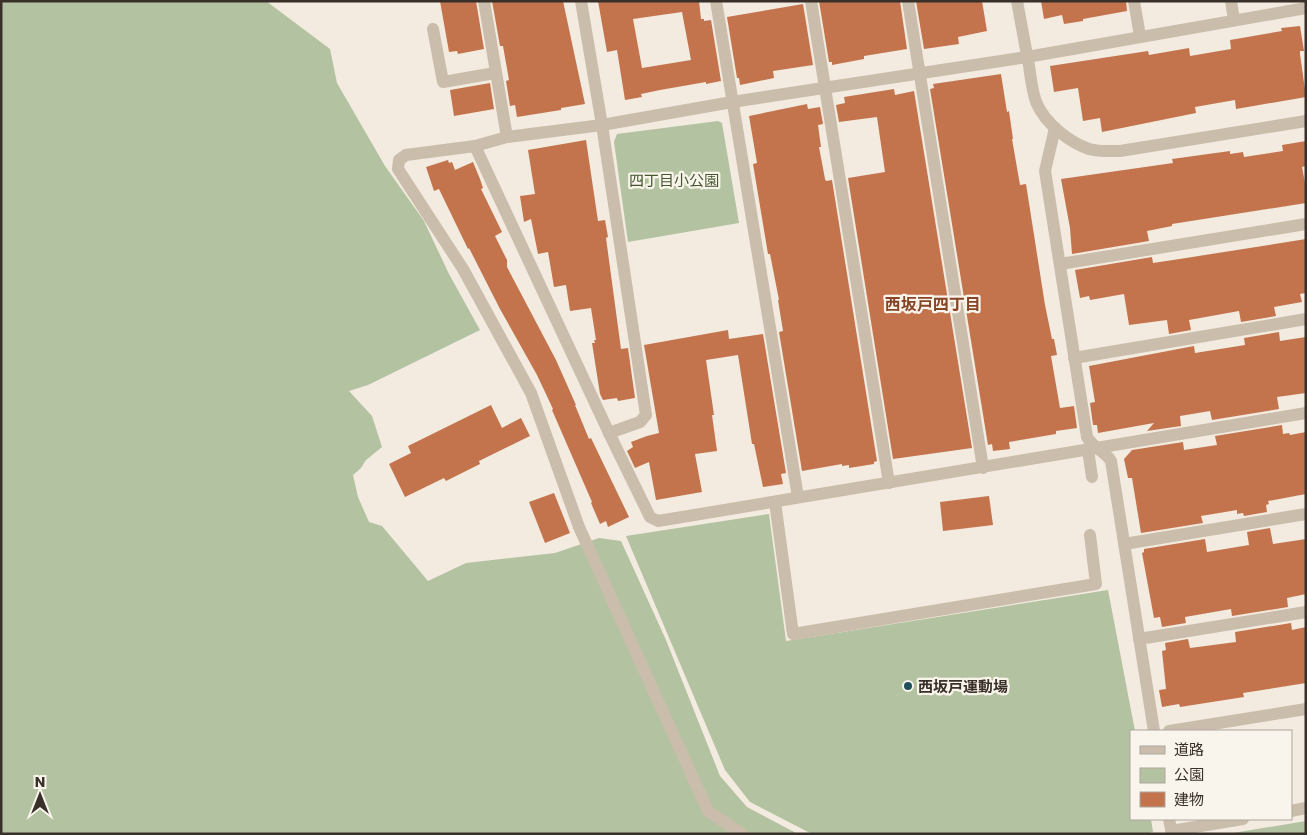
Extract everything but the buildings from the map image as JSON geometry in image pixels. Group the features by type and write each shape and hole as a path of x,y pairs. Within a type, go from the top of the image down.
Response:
{"street":[{"path":"484,1 507,137"},
{"path":"581,1 602,125 646,415 640,422 609,433"},
{"path":"716,1 798,497"},
{"path":"811,1 889,483"},
{"path":"908,1 983,468"},
{"path":"1017,1 1037,104 1055,128 1078,144 1090,149 1106,152 1120,151 1306,121"},
{"path":"1134,1 1140,36"},
{"path":"1231,1 1234,20"},
{"path":"742,834 708,811 579,527 531,393 462,269 398,169 399,160 406,155 475,146 507,137 602,125 732,102 1027,56 1306,8"},
{"path":"433,29 443,82 495,73"},
{"path":"1055,128 1045,171 1087,436 1094,449 1092,477"},
{"path":"475,146 609,433 650,518 653,520 658,521 983,468 1306,413"},
{"path":"1060,264 1306,224"},
{"path":"1074,358 1306,319"},
{"path":"1094,449 1107,455 1111,461 1154,730"},
{"path":"775,502 792,634 1096,584 1090,535"},
{"path":"1124,544 1306,514"},
{"path":"1139,639 1306,612"},
{"path":"1175,730 1306,709"},
{"path":"1292,811 1306,808"},
{"path":"1171,828 1235,820"}],"green space":[{"path":"1,1 266,1 330,49 337,83 385,166 424,221 449,274 480,330 368,385 349,391 372,416 382,447 366,460 353,475 358,497 369,522 382,526 428,581 466,563 555,553 599,538 621,541 666,640 720,776 747,807 798,834 1,834"},
{"name":"四丁目小公園","path":"718,121 722,123 739,223 628,242 614,142 617,134"},
{"name":"西坂戸運動場","path":"769,514 786,641 1108,590 1135,730 1130,730 1130,820 1151,820 1153,832 1143,834 812,834 750,802 725,770 626,536"},
{"path":"1306,821 1306,834 1227,834"}],"place":[{"name":"西坂戸運動場","path":"908,686"}],"district":[{"name":"西坂戸四丁目","path":"933,304"}]}
